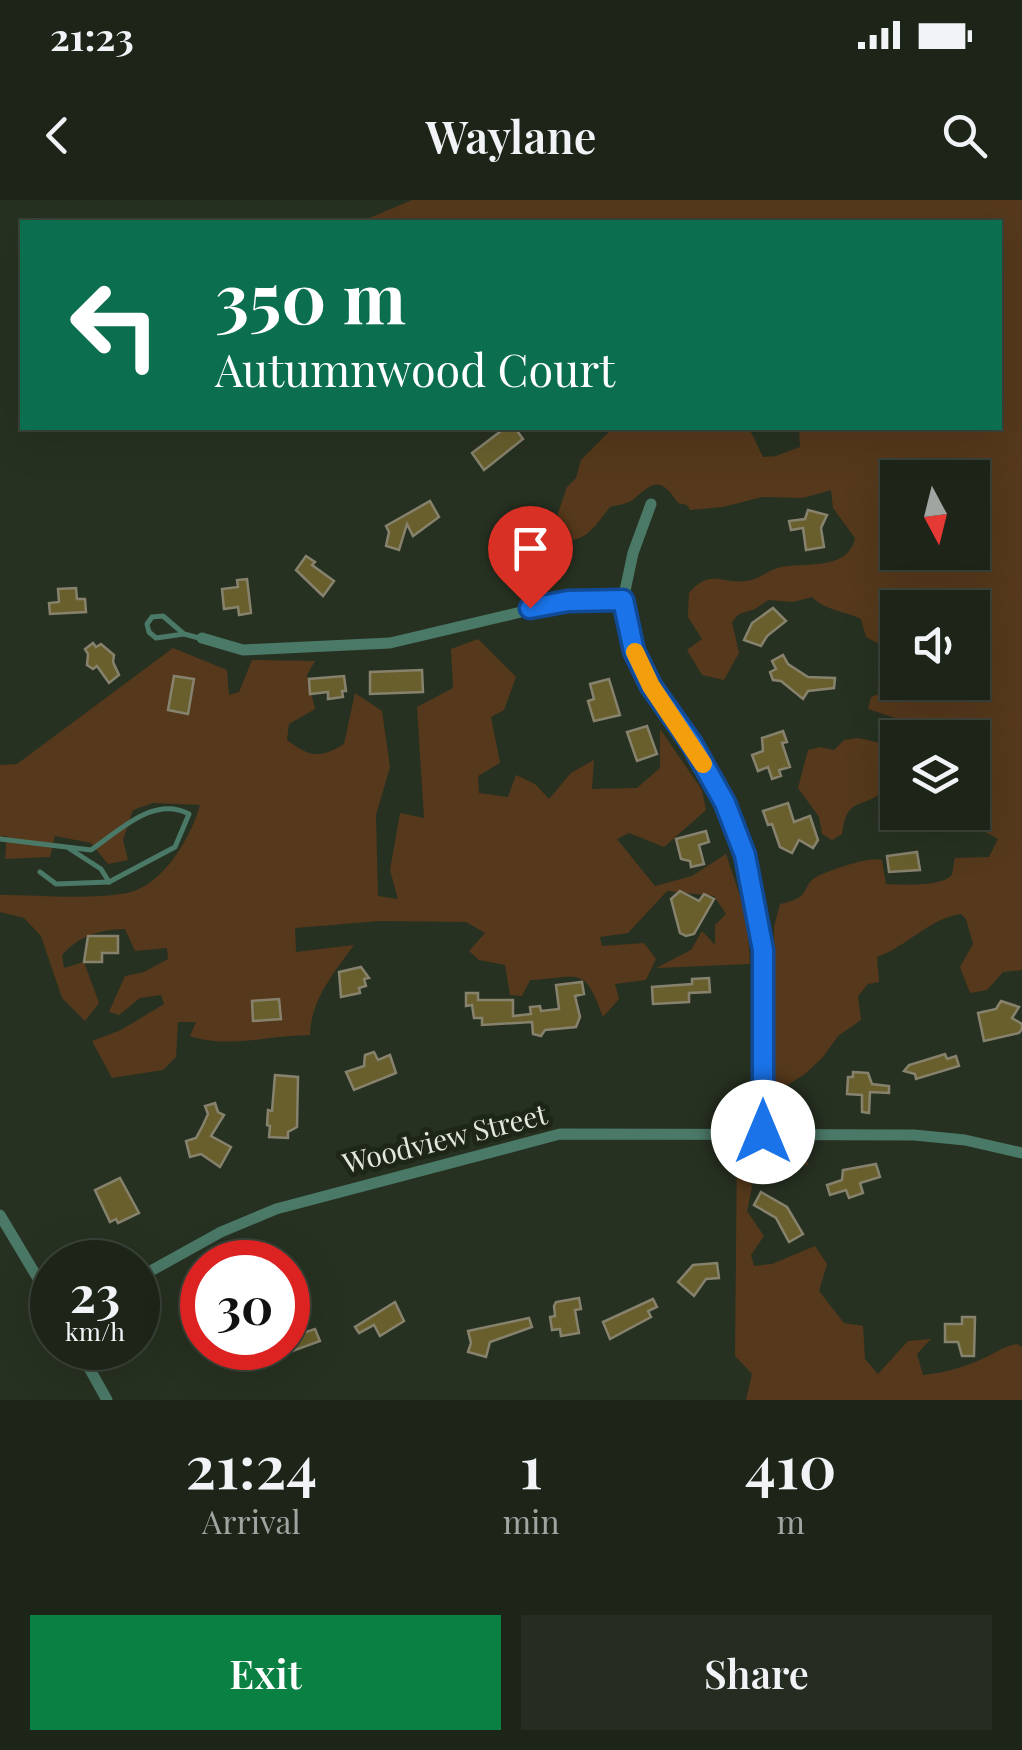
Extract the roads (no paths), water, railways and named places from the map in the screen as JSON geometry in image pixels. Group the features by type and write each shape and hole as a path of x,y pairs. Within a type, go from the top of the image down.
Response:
{"street":[{"path":"652,504 633,553 623,600 634,651 651,686 692,744 725,803 745,855 763,950 763,1132"},
{"path":"202,638 243,650 390,643 549,605 623,600"},
{"name":"Woodview Street","path":"160,1266 262,1214 526,1140 598,1132 914,1135 966,1140 1022,1152"},
{"path":"0,1215 30,1265"},
{"path":"90,1370 107,1400"}],"lane":[{"path":"184,634 164,616 152,617 148,624 148,632 154,638 184,634 202,638"},
{"path":"0,840 91,850 152,810 176,808 189,814 175,847 109,882 56,884 40,872"},
{"path":"68,848 101,869 109,882"}]}
